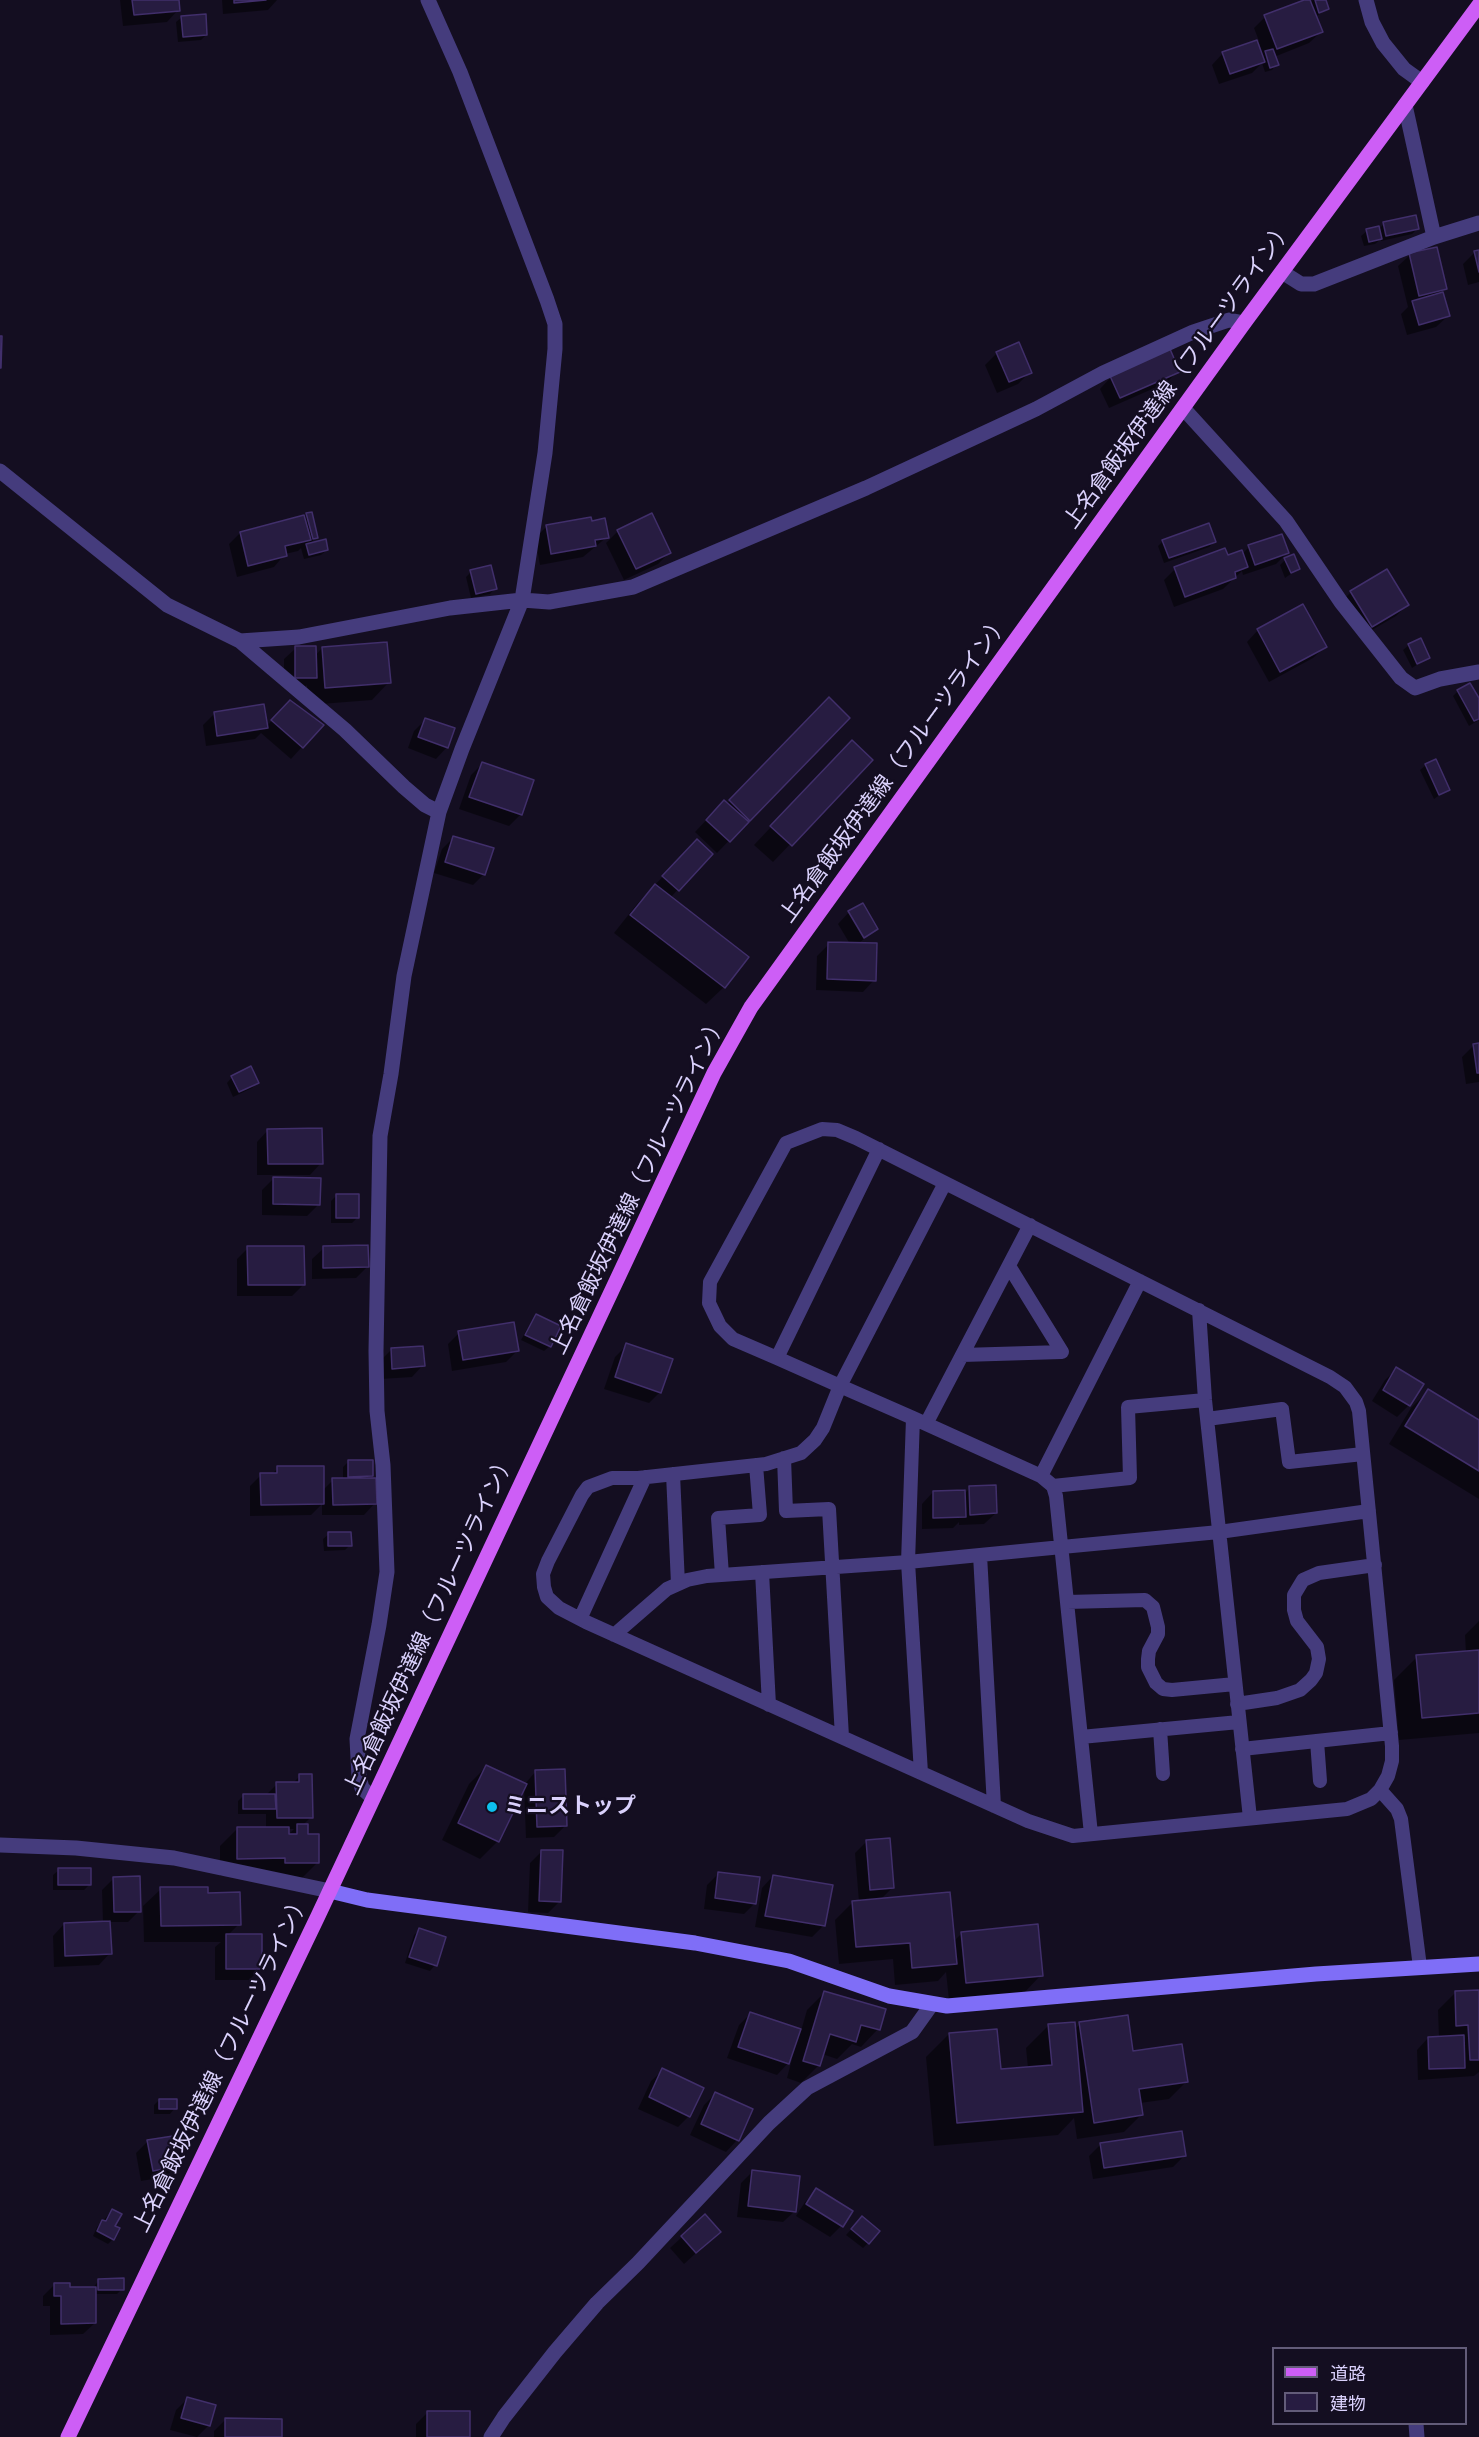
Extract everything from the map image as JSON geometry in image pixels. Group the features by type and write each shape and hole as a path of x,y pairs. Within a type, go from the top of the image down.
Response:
{"main road":[{"name":"上名倉飯坂伊達線（フルーツライン）","path":"68,2437 330,1891 714,1073 751,1007 1244,323 1479,5"}],"street":[{"path":"374,1798 362,1788 359,1777 357,1739 380,1625 387,1572 384,1476 376,1387 380,1136 404,976 439,812 522,600 545,453 555,324 460,72 428,0"},
{"path":"1366,0 1372,22 1383,43 1404,69 1422,82"},
{"path":"1405,105 1434,237"},
{"path":"1282,272 1301,284 1314,284 1434,237 1479,223"},
{"path":"240,640 299,637 450,608 522,600 549,602 633,587 876,483 1036,409 1103,373 1193,332 1229,320 1244,323"},
{"path":"1183,408 1286,521 1341,602 1401,678 1415,688 1440,679 1479,672"},
{"path":"0,471 167,605 240,640 345,730 404,787 425,805 439,812"},
{"path":"0,1845 76,1848 174,1858 367,1900 695,1942 789,1961 889,1996 947,2006 1479,1964"},
{"path":"491,2437 548,2361 597,2303 638,2263 769,2123 807,2088 912,2032 932,2004"}],"lane":[{"path":"945,1183 840,1386 824,1428 815,1440 801,1453 756,1465 645,1477 612,1478 588,1487 543,1574 547,1597 559,1608 614,1635 994,1806 1051,1830 1073,1836 1347,1809 1371,1798 1380,1790 1388,1776 1392,1761 1391,1733 1359,1411 1356,1402 1345,1387 1330,1377 1199,1310 879,1149 837,1130 822,1129 786,1143 710,1282 709,1303 720,1326 733,1339 777,1358 840,1386 913,1418 1041,1476 1053,1486 1062,1547 1090,1834"},
{"path":"777,1358 879,1149"},
{"path":"926,1424 1030,1225"},
{"path":"962,1355 1062,1352 1009,1266"},
{"path":"1041,1476 1140,1281"},
{"path":"1199,1310 1205,1400 1250,1818"},
{"path":"1053,1486 1130,1478 1128,1407 1205,1400"},
{"path":"1207,1419 1282,1409 1289,1462 1364,1454"},
{"path":"913,1418 908,1562 921,1773"},
{"path":"784,1458 786,1511 829,1509 842,1737"},
{"path":"722,1575 718,1518 760,1515 756,1465"},
{"path":"673,1474 678,1584"},
{"path":"580,1619 645,1477"},
{"path":"614,1635 667,1589 687,1580 722,1575 908,1562 1219,1532 1369,1511"},
{"path":"980,1555 994,1806"},
{"path":"1237,1704 1277,1698 1300,1690 1316,1673 1319,1659 1317,1647 1297,1621 1294,1610 1294,1596 1304,1580 1319,1573 1375,1565"},
{"path":"762,1572 769,1705"},
{"path":"1067,1602 1144,1599 1153,1607 1158,1627 1158,1634 1149,1651 1148,1659 1148,1668 1156,1683 1163,1689 1172,1690 1235,1684"},
{"path":"1081,1737 1239,1722"},
{"path":"1160,1729 1163,1774"},
{"path":"1242,1749 1391,1733"},
{"path":"1317,1741 1320,1781"},
{"path":"1380,1790 1397,1809 1401,1819 1420,1967"}],"building":[{"path":"132,0 179,0 180,11 134,15"},
{"path":"234,0 266,0 234,3"},
{"path":"1304,0 1310,0 1323,32 1277,49 1264,15"},
{"path":"1315,0 1326,0 1329,9 1319,13"},
{"path":"206,14 207,35 183,37 181,16"},
{"path":"1257,40 1265,62 1230,74 1222,52"},
{"path":"1273,49 1279,65 1270,68 1265,51"},
{"path":"1416,215 1419,229 1386,236 1383,222"},
{"path":"1379,226 1382,239 1369,242 1366,229"},
{"path":"1437,247 1447,289 1419,296 1409,253"},
{"path":"1479,250 1479,272 1474,251"},
{"path":"1443,292 1450,316 1419,325 1412,301"},
{"path":"0,336 2,336 1,368 0,368"},
{"path":"1019,342 1032,373 1009,382 996,352"},
{"path":"1170,349 1180,372 1120,398 1110,376"},
{"path":"312,512 318,538 313,539 306,513"},
{"path":"652,513 671,553 636,569 617,530"},
{"path":"304,515 311,540 285,546 287,556 248,566 240,532"},
{"path":"591,517 592,521 605,518 609,538 595,540 596,546 551,554 546,525"},
{"path":"1209,523 1216,542 1169,558 1162,540"},
{"path":"1282,534 1289,553 1255,565 1248,545"},
{"path":"326,539 328,550 309,555 306,544"},
{"path":"1225,548 1228,555 1242,550 1248,567 1235,572 1236,578 1185,597 1174,567"},
{"path":"1294,554 1300,569 1291,573 1284,558"},
{"path":"491,565 497,589 476,594 470,570"},
{"path":"1387,569 1409,605 1372,627 1350,591"},
{"path":"1303,604 1327,647 1280,672 1257,629"},
{"path":"1421,638 1430,658 1417,664 1408,644"},
{"path":"387,642 391,683 325,688 322,647"},
{"path":"295,646 316,646 317,678 295,678"},
{"path":"1470,683 1479,698 1479,719 1474,721 1457,690"},
{"path":"829,697 850,718 750,821 729,800"},
{"path":"290,700 324,725 303,748 271,720"},
{"path":"264,704 268,728 217,736 214,712"},
{"path":"425,718 455,728 448,748 418,737"},
{"path":"852,740 873,760 792,846 770,826"},
{"path":"1436,759 1450,790 1439,795 1425,764"},
{"path":"482,762 534,780 522,815 469,797"},
{"path":"724,800 749,822 730,842 706,820"},
{"path":"453,836 494,848 485,875 445,862"},
{"path":"697,839 713,854 679,891 662,876"},
{"path":"655,884 749,957 725,988 630,915"},
{"path":"863,903 878,929 864,938 848,911"},
{"path":"828,942 877,943 876,981 827,979"},
{"path":"1479,1043 1479,1073 1477,1073 1473,1044"},
{"path":"251,1066 259,1083 239,1092 231,1076"},
{"path":"322,1128 323,1164 268,1164 267,1129"},
{"path":"273,1177 321,1178 320,1205 273,1204"},
{"path":"336,1194 359,1194 359,1218 336,1218"},
{"path":"368,1245 369,1267 323,1268 323,1246"},
{"path":"247,1246 304,1246 305,1285 248,1285"},
{"path":"536,1314 561,1326 551,1347 525,1335"},
{"path":"514,1322 519,1351 463,1360 458,1331"},
{"path":"626,1343 673,1359 661,1393 615,1377"},
{"path":"423,1346 425,1366 392,1369 391,1348"},
{"path":"1396,1367 1424,1384 1410,1406 1383,1390"},
{"path":"1428,1389 1479,1420 1479,1471 1405,1426"},
{"path":"348,1460 373,1460 373,1476 348,1477"},
{"path":"277,1466 324,1466 324,1504 261,1505 260,1473 277,1473"},
{"path":"332,1478 376,1478 377,1504 333,1505"},
{"path":"996,1485 997,1513 970,1515 969,1486"},
{"path":"965,1490 966,1517 933,1518 933,1491"},
{"path":"328,1532 351,1532 352,1546 328,1546"},
{"path":"1479,1650 1479,1713 1422,1718 1416,1655"},
{"path":"486,1765 527,1784 499,1842 458,1823"},
{"path":"565,1769 567,1826 537,1827 535,1770"},
{"path":"299,1774 312,1774 313,1818 277,1818 276,1782 299,1782"},
{"path":"243,1794 275,1794 276,1809 243,1809"},
{"path":"297,1824 308,1824 308,1834 319,1834 319,1863 285,1863 285,1858 237,1859 237,1827 289,1827 289,1834 297,1834"},
{"path":"890,1838 894,1888 870,1890 866,1840"},
{"path":"541,1850 563,1850 561,1902 539,1901"},
{"path":"58,1868 91,1868 91,1885 58,1885"},
{"path":"718,1872 760,1877 756,1904 715,1898"},
{"path":"773,1875 833,1885 825,1926 765,1916"},
{"path":"140,1876 141,1912 114,1912 113,1877"},
{"path":"160,1887 208,1887 208,1893 240,1892 241,1925 161,1926"},
{"path":"950,1892 957,1964 912,1968 910,1943 856,1947 852,1901"},
{"path":"110,1921 112,1954 65,1956 64,1923"},
{"path":"1038,1924 1043,1976 966,1983 961,1932"},
{"path":"419,1928 446,1937 437,1966 409,1957"},
{"path":"226,1934 262,1934 262,1969 226,1969"},
{"path":"1479,1990 1479,2060 1470,2060 1468,2025 1456,2026 1455,1991"},
{"path":"824,1991 886,2009 880,2030 861,2025 856,2042 830,2034 820,2066 803,2061"},
{"path":"750,2012 801,2029 789,2064 738,2047"},
{"path":"1128,2015 1133,2051 1182,2044 1188,2082 1139,2089 1143,2115 1094,2123 1079,2022"},
{"path":"1075,2022 1083,2112 957,2123 949,2033 997,2029 1001,2069 1052,2065 1048,2024"},
{"path":"1464,2035 1465,2068 1429,2069 1428,2037"},
{"path":"662,2068 704,2088 690,2117 649,2097"},
{"path":"715,2092 753,2109 739,2141 701,2124"},
{"path":"159,2099 177,2099 177,2109 159,2109"},
{"path":"1182,2131 1186,2156 1104,2168 1100,2143"},
{"path":"173,2136 178,2166 153,2171 147,2140"},
{"path":"752,2170 800,2176 796,2212 748,2206"},
{"path":"816,2188 853,2211 843,2227 806,2204"},
{"path":"112,2209 122,2214 115,2226 120,2228 114,2240 97,2231 102,2220 106,2221"},
{"path":"705,2214 721,2232 696,2253 681,2236"},
{"path":"862,2216 880,2231 869,2244 851,2229"},
{"path":"124,2278 124,2290 98,2290 98,2279"},
{"path":"54,2283 70,2283 70,2287 96,2287 96,2323 61,2324 61,2296 54,2296"},
{"path":"187,2397 216,2405 210,2426 181,2418"},
{"path":"427,2411 470,2411 470,2437 427,2437"},
{"path":"225,2418 282,2419 282,2437 225,2437"}],"place":[{"name":"ミニストップ","path":"492,1807"}]}
